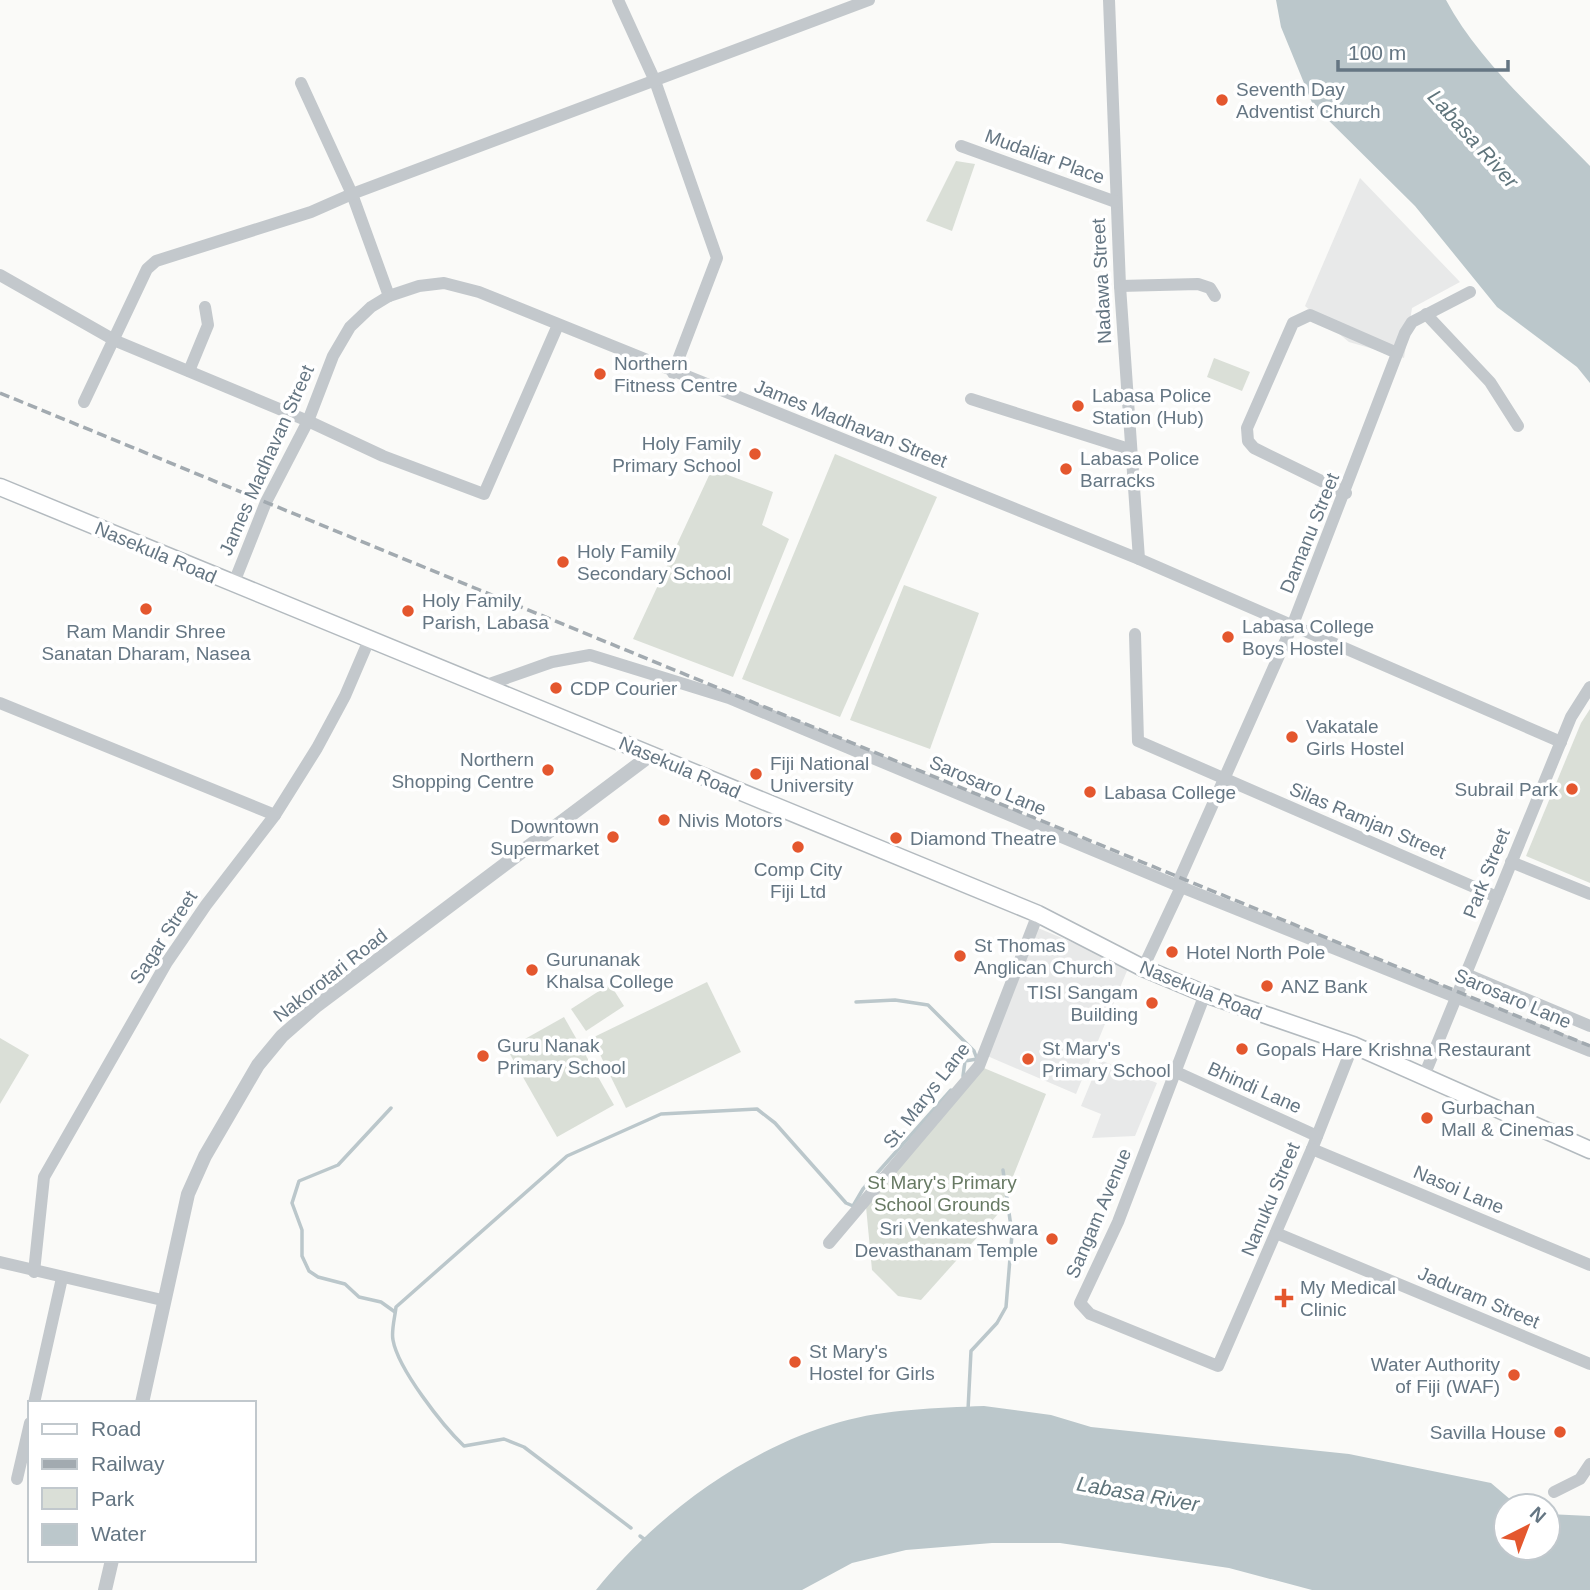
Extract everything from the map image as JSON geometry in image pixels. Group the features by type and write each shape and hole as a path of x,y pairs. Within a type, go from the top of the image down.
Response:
{"main road":[{"name":"Nasekula Road","path":"0,487 1038,914 1143,968 1205,994 1353,1045 1590,1150"}],"street":[{"path":"618,0 654,81 717,258 673,373"},
{"path":"85,402 116,341 146,269 156,261 299,216 869,0"},
{"name":"Nadawa Street","path":"1109,0 1120,286 1129,449 1139,559"},
{"path":"302,83 352,194 389,296"},
{"name":"Mudaliar Place","path":"961,146 1116,202"},
{"path":"0,275 116,341 308,421 383,456 484,494 558,325"},
{"name":"James Madhavan Street","path":"233,585 266,502 308,421 339,343 350,327 370,307 389,296 419,286 444,283 479,292 673,373 1139,559 1561,742"},
{"path":"1120,286 1198,284 1210,288 1215,296"},
{"name":"Damanu Street","path":"1143,968 1181,887 1180,878 1293,624 1346,493 1397,353 1412,322 1470,292"},
{"path":"189,371 208,325 205,307"},
{"path":"1426,314 1490,382 1518,426"},
{"path":"1346,493 1254,448 1248,441 1247,428 1293,323 1300,317 1310,315 1397,353"},
{"path":"971,399 1129,449"},
{"name":"Silas Ramjan Street","path":"1135,634 1138,741 1497,897"},
{"name":"Sagar Street","path":"34,1272 44,1177 167,962 206,905 275,815 345,696 369,640"},
{"name":"Sarosaro Lane","path":"481,687 552,662 590,655 729,698 1181,887 1457,995 1590,1051"},
{"name":"Park Street","path":"1424,1076 1571,717 1590,687"},
{"path":"0,703 275,815"},
{"name":"Nakorotari Road","path":"142,1401 162,1300 188,1194 205,1156 258,1065 282,1037 315,1007 652,754"},
{"path":"1511,862 1590,894"},
{"name":"St. Marys Lane","path":"829,1243 979,1066 1038,914"},
{"path":"1466,974 1590,1026"},
{"name":"Sangam Avenue","path":"1205,994 1118,1222 1080,1303 1090,1314 1218,1366"},
{"name":"Nanuku Street","path":"1218,1366 1312,1149 1353,1045"},
{"name":"Bhindi Lane","path":"1176,1072 1317,1136"},
{"name":"Nasoi Lane","path":"1312,1149 1590,1265"},
{"name":"Jaduram Street","path":"1276,1233 1590,1364"},
{"path":"0,1262 62,1279 162,1300"},
{"path":"34,1401 62,1279"},
{"path":"17,1479 28,1432"},
{"path":"1554,1492 1580,1479 1590,1464"},
{"path":"104,1590 111,1562"}],"shaded area":[{"path":"1360,178 1460,282 1412,308 1404,358 1349,342 1305,306"},
{"path":"1038,928 1129,966 1076,1094 985,1055"},
{"path":"1100,1060 1157,1083 1135,1136 1092,1138 1101,1114 1081,1106"}],"green space":[{"path":"956,161 975,164 952,231 926,221"},
{"path":"1214,358 1250,372 1242,391 1207,377"},
{"path":"835,454 937,497 840,717 742,679"},
{"path":"712,469 773,492 762,525 789,539 733,677 633,639"},
{"path":"904,585 979,613 930,749 850,720"},
{"name":"Subrail Park","path":"1590,709 1590,883 1526,856 1581,723"},
{"path":"707,982 741,1052 626,1108 592,1038"},
{"path":"610,984 624,1006 586,1031 571,1009"},
{"path":"564,1017 614,1105 557,1137 507,1049"},
{"path":"0,1038 29,1055 0,1104"},
{"name":"St Mary's Primary School Grounds","path":"979,1066 1046,1094 998,1214 921,1300 898,1296 872,1270 865,1196"}],"water":[{"name":"Labasa River","path":"1276,0 1446,0 1459,23 1493,66 1590,166 1590,383 1577,367 1497,307 1415,206 1313,105 1281,27"},
{"name":"Labasa River","path":"984,1406 1051,1415 1091,1427 1349,1454 1491,1483 1502,1492 1492,1492 1492,1562 1562,1562 1562,1515 1590,1516 1590,1590 1312,1590 1229,1568 1060,1543 992,1543 906,1550 852,1563 802,1590 596,1590 646,1535 705,1488 737,1467 770,1449 840,1422 911,1410"}],"waterway":[{"path":"856,1002 895,1000 928,1005 974,1051 977,1059 965,1061 963,1076"},
{"path":"631,1528 524,1447 504,1439 464,1446 434,1411 403,1366 393,1336 396,1307 567,1156 661,1114 757,1109 775,1123 846,1203 853,1206 863,1189 951,1090"},
{"path":"391,1108 338,1165 299,1181 292,1203 302,1230 302,1256 309,1271 318,1277 345,1284 359,1297 381,1302 395,1312"},
{"path":"968,1410 971,1351 997,1323 1006,1307 1012,1234 1003,1170"},
{"path":"640,1536 644,1539"}],"railway":[{"path":"0,393 1590,1046"}],"place":[{"name":"Seventh Day Adventist Church","path":"1222,100"},
{"name":"Northern Fitness Centre","path":"600,374"},
{"name":"Labasa Police Station (Hub)","path":"1078,406"},
{"name":"Holy Family Primary School","path":"755,454"},
{"name":"Labasa Police Barracks","path":"1066,469"},
{"name":"Holy Family Secondary School","path":"563,562"},
{"name":"Ram Mandir Shree Sanatan Dharam, Nasea","path":"146,609"},
{"name":"Holy Family Parish, Labasa","path":"408,611"},
{"name":"Labasa College Boys Hostel","path":"1228,637"},
{"name":"CDP Courier","path":"556,688"},
{"name":"Vakatale Girls Hostel","path":"1292,737"},
{"name":"Northern Shopping Centre","path":"548,770"},
{"name":"Fiji National University","path":"756,774"},
{"name":"Subrail Park","path":"1572,789"},
{"name":"Labasa College","path":"1090,792"},
{"name":"Nivis Motors","path":"664,820"},
{"name":"Downtown Supermarket","path":"613,837"},
{"name":"Diamond Theatre","path":"896,838"},
{"name":"Comp City Fiji Ltd","path":"798,847"},
{"name":"Hotel North Pole","path":"1172,952"},
{"name":"St Thomas Anglican Church","path":"960,956"},
{"name":"Gurunanak Khalsa College","path":"532,970"},
{"name":"ANZ Bank","path":"1267,986"},
{"name":"TISI Sangam Building","path":"1152,1003"},
{"name":"Gopals Hare Krishna Restaurant","path":"1242,1049"},
{"name":"Guru Nanak Primary School","path":"483,1056"},
{"name":"St Mary's Primary School","path":"1028,1059"},
{"name":"Gurbachan Mall & Cinemas","path":"1427,1118"},
{"name":"Sri Venkateshwara Devasthanam Temple","path":"1052,1239"},
{"name":"My Medical Clinic","path":"1284,1298"},
{"name":"St Mary's Hostel for Girls","path":"795,1362"},
{"name":"Water Authority of Fiji (WAF)","path":"1514,1375"},
{"name":"Savilla House","path":"1560,1432"}]}
